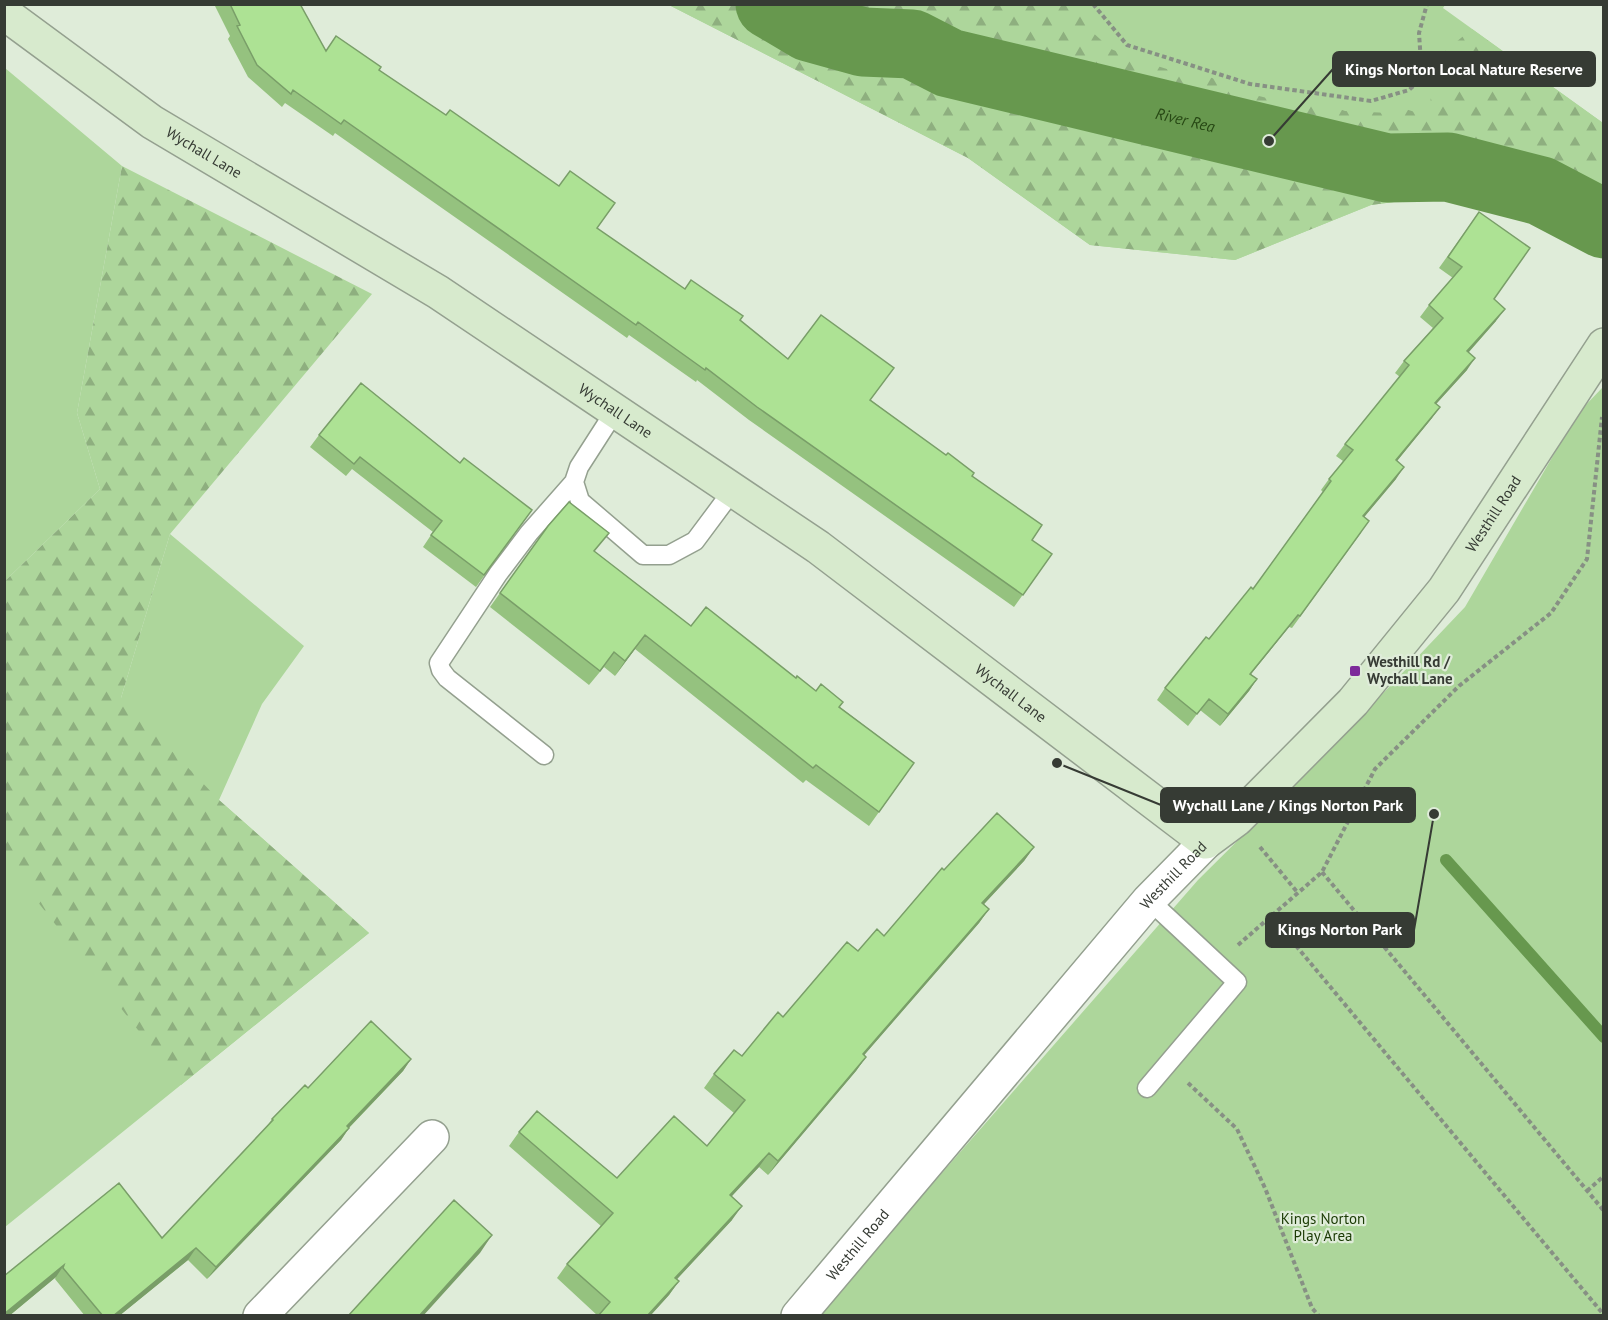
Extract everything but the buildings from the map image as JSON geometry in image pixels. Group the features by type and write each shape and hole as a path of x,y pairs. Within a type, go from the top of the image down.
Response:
{"street":[{"name":"Wychall Lane","path":"4,13 152,122 438,292 818,547 1206,842"},
{"name":"Westhill Road","path":"798,1316 1149,900 1206,842 1237,819 1353,702 1444,590 1604,345"},
{"path":"260,1316 432,1137"}],"lane":[{"path":"544,756 447,678 439,663 498,574 529,533 574,482 579,467 615,411"},
{"path":"574,482 580,501 643,555 669,555 696,541 733,490"},
{"path":"1147,1088 1237,982 1149,900"}],"path":[{"path":"1093,4 1127,45 1250,84 1371,101 1409,90 1422,78 1419,33 1427,4"},
{"path":"1216,962 1272,917 1322,872 1375,769 1459,686 1551,613 1587,559 1601,418 1604,415"},
{"path":"1237,819 1298,893"},
{"path":"1322,872 1604,1211"},
{"path":"1272,917 1604,1315"},
{"path":"1167,1065 1237,1129 1265,1188 1312,1308 1319,1316"},
{"path":"1587,1191 1604,1176"}],"green space":[{"path":"669,5 1445,5 1443,8 1603,123 1603,255 1470,192 1371,205 1235,260 1090,245 968,158"},
{"path":"669,5 1079,5 1084,11 1090,30 1111,49 1135,59 1170,70 1194,72 1247,93 1298,106 1329,105 1345,111 1390,113 1402,108 1428,116 1434,79 1445,51 1472,29 1603,123 1603,255 1470,192 1371,205 1235,260 1090,245 968,158"},
{"path":"5,68 122,166 77,413 100,489 5,581"},
{"path":"122,166 372,294 170,534 121,698 219,800 369,933 181,1085 5,860 5,581 100,489 77,413"},
{"name":"Kings Norton Play Area","path":"1603,387 1603,1315 817,1316 1198,880 1332,747 1465,607 1578,413"},
{"path":"170,534 304,646 262,704 219,800 369,933 5,1227 5,604 121,698"}],"waterway":[{"name":"River Rea","path":"770,4 809,27 863,42 912,44 949,63 1387,168 1448,167 1541,191 1604,224"},
{"path":"1446,860 1604,1037"}],"place":[{"name":"Kings Norton Local Nature Reserve","path":"1269,141"},
{"name":"Westhill Rd / Wychall Lane","path":"1355,671"},
{"name":"Wychall Lane / Kings Norton Park","path":"1057,763"},
{"name":"Kings Norton Park","path":"1434,814"}]}
